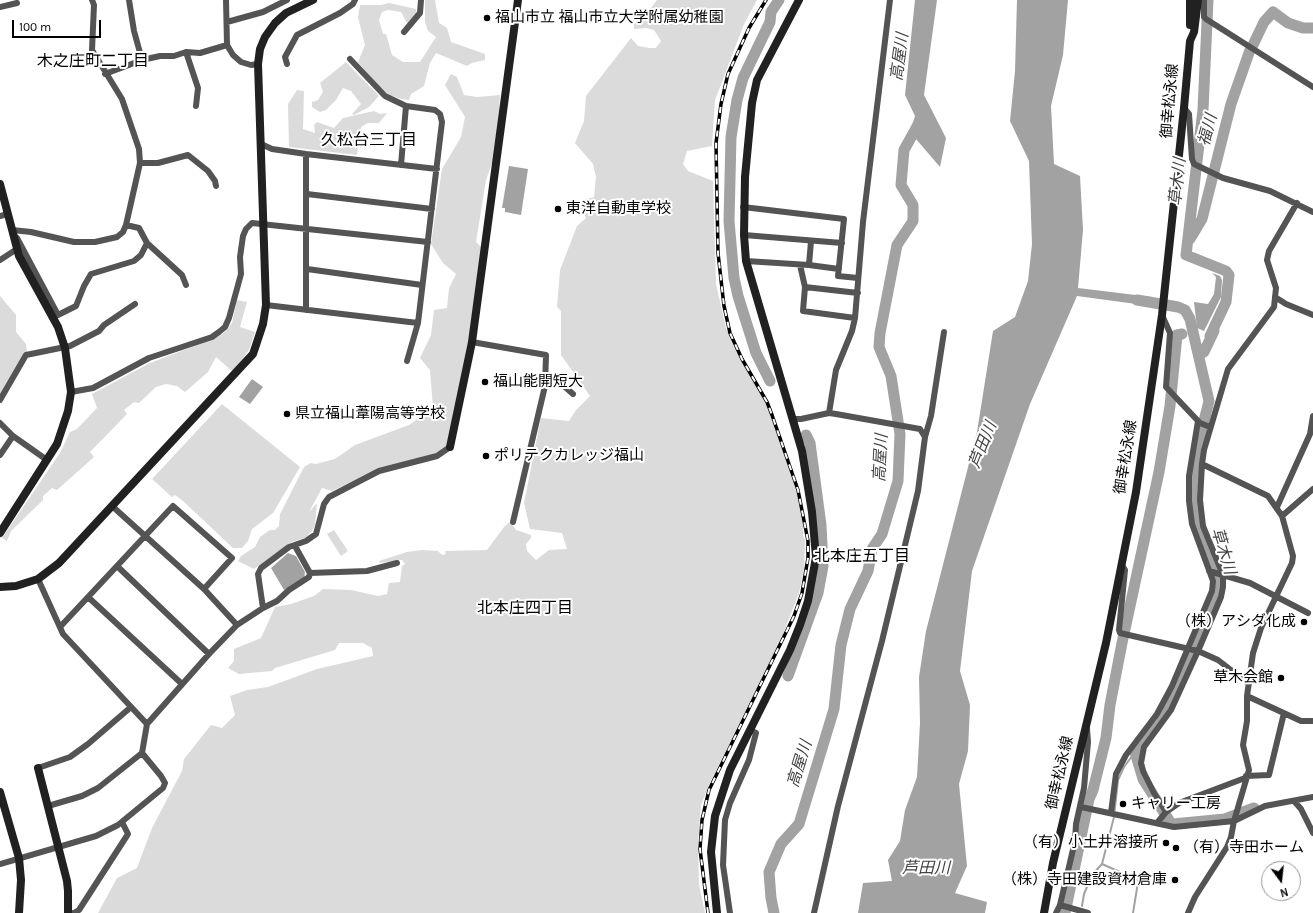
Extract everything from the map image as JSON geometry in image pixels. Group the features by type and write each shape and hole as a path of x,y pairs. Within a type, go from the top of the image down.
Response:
{"street":[{"path":"12,230 31,232 74,242 95,242 117,237 123,232 126,226 140,163 136,137 122,99 105,74 92,50 94,5 92,0"},
{"path":"129,0 134,31 142,60"},
{"path":"226,0 227,45 233,55 242,62 251,65 258,64"},
{"path":"227,22 263,12 287,0"},
{"path":"0,587 16,586 38,579 59,563 253,354 264,324 266,305 262,224 258,64 262,43 275,23 286,13 313,0"},
{"path":"287,64 285,57 297,35 340,13 353,4 355,0"},
{"path":"404,32 420,14 421,0"},
{"path":"263,608 258,574 261,568 289,547 306,541 316,534 324,504 329,497 379,471 437,456 450,447 472,342 518,0"},
{"path":"717,913 711,852 715,816 730,770 790,650 800,626 808,600 815,564 815,534 802,451 794,418 761,316 746,261 743,207 752,103 757,80 799,0"},
{"path":"832,414 836,370 852,331 855,318 858,278 890,0"},
{"path":"1190,0 1190,41"},
{"name":"御幸松永線","path":"1044,913 1086,724 1106,643 1136,492 1162,315 1190,41 1194,32 1198,0"},
{"path":"1204,0 1204,16 1208,20 1313,86"},
{"path":"0,7 17,3"},
{"path":"105,74 142,60 186,52 200,53 227,45"},
{"path":"186,52 198,88 198,99 196,106"},
{"path":"350,59 385,96 406,106 435,110 440,114 442,122 418,323 407,360"},
{"path":"401,164 406,106"},
{"path":"1184,108 1189,114 1192,159 1196,165 1223,178 1270,191 1313,212"},
{"path":"260,144 272,149 306,154 437,169"},
{"path":"306,154 306,310"},
{"path":"140,163 158,163 188,155 208,171 215,181 216,186"},
{"path":"0,184 4,215 19,248 58,315 76,306 84,286 91,274 134,261 141,255 147,243"},
{"path":"307,194 432,209"},
{"path":"1165,813 1143,771 1141,763 1144,747 1171,710 1210,599 1213,582 1211,571 1192,524 1194,500 1208,427 1228,369 1274,308 1276,288 1267,260 1269,251 1297,203"},
{"path":"743,207 844,219 838,276 858,278"},
{"path":"71,392 93,388 148,358 212,337 225,327 229,318 240,274 240,257 243,236 246,229 252,222 428,242"},
{"path":"126,226 139,228 147,243 182,275 186,285"},
{"path":"744,235 842,243"},
{"path":"809,265 811,241"},
{"path":"0,260 19,248"},
{"path":"0,533 57,444 68,411 71,392 65,348 58,327 19,256 19,248"},
{"path":"746,261 809,265 839,269"},
{"path":"800,265 805,287 803,311 855,318"},
{"path":"307,269 422,285"},
{"path":"805,287 858,293"},
{"path":"1275,297 1286,304 1313,315"},
{"path":"0,400 26,355 65,348 99,331 104,325 135,304"},
{"path":"266,305 418,323"},
{"path":"1162,315 1170,333 1166,387 1199,422 1208,427"},
{"path":"814,913 838,806 882,641 918,491 925,437 932,416 944,332"},
{"path":"472,342 546,354 545,386 513,522"},
{"path":"546,378 556,378 573,394"},
{"path":"794,418 801,419 832,414 920,428 925,437"},
{"path":"1277,507 1310,434 1313,416"},
{"path":"1113,814 1116,774 1126,755 1157,714 1221,597 1222,574 1194,500 1189,476 1199,422"},
{"path":"0,423 13,436 47,460"},
{"path":"0,455 13,436"},
{"path":"1188,913 1195,897 1227,847 1231,837 1249,765 1243,745 1247,721 1247,696 1256,642 1277,597 1293,556 1282,516 1268,496 1202,464"},
{"path":"1282,516 1313,489"},
{"path":"112,506 204,589 238,625"},
{"path":"60,627 174,506 232,558 204,589"},
{"path":"295,546 310,573"},
{"path":"310,573 367,571 397,563"},
{"path":"1121,564 1125,570 1119,630 1124,634 1192,649 1218,660 1249,684"},
{"path":"117,566 210,654"},
{"path":"1211,571 1250,583 1308,613"},
{"path":"48,806 82,796 98,788 142,753 147,724 210,654 238,625 263,608 277,601 289,590 309,577 310,573"},
{"path":"38,579 63,634 147,724"},
{"path":"88,597 182,684"},
{"path":"1247,696 1301,721 1313,722"},
{"path":"122,822 128,834 79,910 74,913 68,913 68,891 38,768 70,757 88,744 131,707"},
{"path":"1157,823 1165,813 1179,803 1246,777 1269,774 1284,713"},
{"path":"1056,913 1062,905 1085,808 1084,788 1088,742 1086,724"},
{"path":"730,913 723,865 725,820 730,803 749,760 756,733 750,730"},
{"path":"0,864 96,836 122,822 162,788 165,783 142,753"},
{"path":"0,792 19,858 21,880 19,913"},
{"path":"1085,808 1174,827 1235,818 1265,806 1313,797"},
{"path":"1294,801 1301,809 1313,833"},
{"path":"1062,905 1088,913"}],"shaded area":[{"path":"425,0 435,0 439,23 447,28 451,42 485,54 485,60 472,63 467,66 436,53 430,63 424,86 411,94 409,100 401,99 390,95 381,89 358,62 365,45 358,17 360,5 381,5 389,3 416,9 417,16 408,25 401,12 388,10 382,12 379,20 383,34 386,34 392,55 403,62 420,62 436,37 428,31 425,22"},
{"path":"657,0 757,0 744,24 715,100 712,146 687,151 683,164 688,171 713,181 716,284 726,328 768,408 797,492 803,518 803,536 805,540 804,570 799,593 781,639 709,785 701,805 698,843 699,885 705,913 98,913 117,878 137,868 152,828 182,771 184,759 211,725 222,728 235,715 230,696 247,690 268,687 317,669 373,656 372,648 363,643 339,643 335,650 275,668 272,671 239,674 228,668 234,661 234,649 261,638 275,607 291,604 314,596 323,589 351,590 378,596 387,594 389,583 400,582 402,566 405,564 402,560 380,563 379,561 407,552 422,550 438,551 442,555 446,554 445,551 487,550 504,527 510,522 516,530 531,535 531,538 526,544 527,551 536,560 549,550 567,549 562,533 530,529 524,503 541,418 569,421 576,410 590,396 561,355 561,311 557,307 560,270 577,226 586,218 580,206 583,200 594,197 596,177 593,164 575,143 584,121 586,96 631,38 638,46 650,48 656,48 661,41 654,30 646,28 634,29 634,24 644,17"},
{"path":"346,62 379,96 369,107 354,115 352,114 361,104 351,91 343,88 336,100 326,110 320,112 312,107 312,102 318,100 323,92 320,83"},
{"path":"451,74 457,77 464,95 477,97 500,95 496,152 486,180 476,242 481,247 470,342 449,445 435,454 377,470 332,491 322,488 309,512 317,503 315,525 312,531 305,538 292,542 254,569 238,561 241,556 255,547 260,537 270,530 275,530 279,526 280,514 304,467 311,463 316,464 335,459 355,445 409,425 433,408 430,370 420,358 431,335 434,310 447,308 449,288 456,274 443,263 431,244 442,169 461,137 465,117 445,85"},
{"path":"297,90 304,91 303,129 315,133 314,125 317,122 334,128 343,118 374,111 380,114 387,113 379,123 368,123 361,127 357,155 289,147 288,104"},
{"path":"0,296 16,315 16,332 26,344 27,352 0,397"},
{"path":"237,300 247,302 240,327 255,332 249,350 233,372 216,357 208,372 185,392 177,386 166,384 156,387 139,403 134,402 124,410 127,414 90,452 94,457 57,490 52,488 43,496 43,500 11,531 7,541 2,538 60,453 70,432 77,429 97,408 92,394 150,363 218,337 225,332 232,323"},
{"path":"222,404 300,467 273,513 252,529 248,541 242,548 233,548 183,501 175,495 172,497 152,479"},
{"path":"334,530 348,551 341,556 327,534"}],"water":[{"path":"915,0 937,0 924,95 946,138 940,167 910,132 915,116 905,95"},
{"name":"芦田川","path":"1017,0 1068,0 1063,55 1051,106 1054,164 1080,176 1083,230 1078,288 1152,297 1151,306 1077,296 1030,404 972,571 960,671 970,705 968,751 959,784 967,866 955,893 987,902 985,913 858,913 863,883 892,881 888,860 900,841 905,810 917,777 920,723 919,677 926,631 977,432 993,331 1015,317 1028,281 1032,244 1029,161 1010,121 1015,71"},
{"path":"509,166 528,169 521,215 505,212 505,208 502,208"},
{"path":"1212,273 1220,276 1222,280 1221,297 1204,331 1197,328 1194,302 1208,304 1214,294 1216,277"},
{"path":"252,379 263,387 250,404 239,397"},
{"path":"288,553 296,556 305,572 304,579 284,590 271,568"}],"waterway":[{"path":"770,381 756,353 738,296 734,278 729,221 731,137 737,100 743,78 770,22 771,12 779,0"},
{"name":"草木川","path":"1208,0 1203,110 1186,255 1226,271 1229,275 1226,302 1210,336"},
{"name":"福川","path":"1253,45 1264,22 1273,12 1288,23 1303,28 1313,28"},
{"name":"福川","path":"1190,239 1202,219 1231,104 1250,50"},
{"name":"高屋川","path":"774,913 769,872 781,844 799,824 834,709 841,645 850,609 868,571 872,549 882,534 898,481 900,434 891,376 879,347 880,333 897,245 913,221 913,205 901,185 904,150 919,123"},
{"name":"草木川","path":"1137,300 1178,307 1185,310 1190,319 1209,401 1198,445 1194,486 1195,505 1198,526 1217,579 1213,602 1177,688 1164,714 1135,752 1143,779 1170,822 1173,824 1225,819 1254,808"},
{"name":"福川","path":"1204,352 1214,331"},
{"path":"1065,913 1089,799 1093,790 1106,738 1110,705 1122,643 1159,472 1170,406 1177,335 1182,334"},
{"path":"788,676 818,593 823,566 821,525 810,443 806,435"},
{"path":"1082,906 1084,894 1092,875 1102,864 1114,817 1118,780 1124,767 1135,752"},
{"path":"1102,864 1136,879 1138,882 1133,913"}],"railway":[{"path":"708,913 700,849 702,820 709,790 794,616 802,593 808,558 808,541 798,490 767,402 742,359 730,333 724,306 718,253 716,143 721,104 728,74 749,28 766,0"}],"place":[{"name":"福山市立 福山市立大学附属幼稚園","path":"487,18"},
{"name":"東洋自動車学校","path":"558,209"},
{"name":"福山能開短大","path":"485,382"},
{"name":"県立福山葦陽高等学校","path":"287,414"},
{"name":"ポリテクカレッジ福山","path":"486,456"},
{"name":"（株）アシダ化成","path":"1304,622"},
{"name":"草木会館","path":"1281,678"},
{"name":"キャリー工房","path":"1123,804"},
{"name":"（有）小土井溶接所","path":"1166,843"},
{"name":"（有）寺田ホーム","path":"1176,848"},
{"name":"（株）寺田建設資材倉庫","path":"1175,880"}],"district":[{"name":"木之庄町二丁目","path":"93,61"},
{"name":"久松台三丁目","path":"369,140"},
{"name":"北本庄五丁目","path":"862,556"},
{"name":"北本庄四丁目","path":"525,608"}]}
